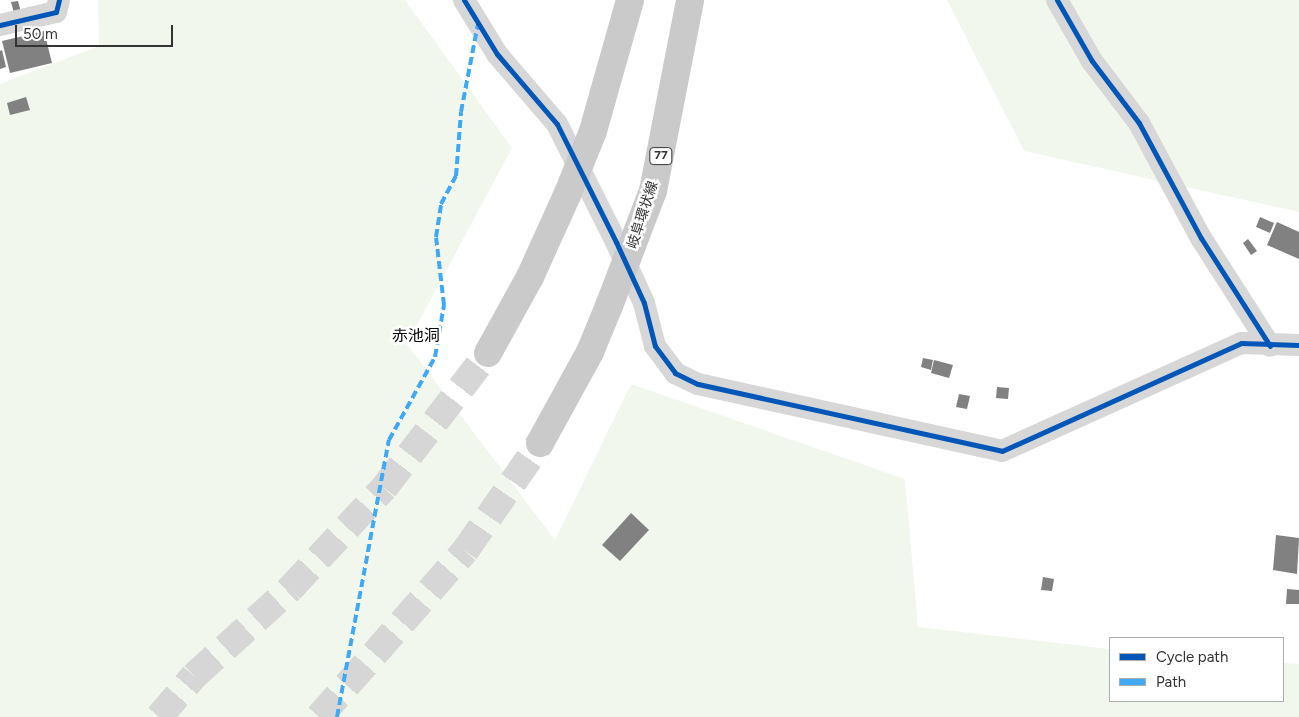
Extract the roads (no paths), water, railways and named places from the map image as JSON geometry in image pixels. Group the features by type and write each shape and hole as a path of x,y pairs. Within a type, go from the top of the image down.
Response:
{"main road":[{"path":"488,353 530,277 568,193 596,121 630,0"},
{"name":"岐阜環状線","path":"540,443 590,352 610,306 652,191 690,0"}],"street":[{"path":"0,25 56,12 59,0"},
{"path":"464,0 497,54 556,124 636,286 655,346 675,373 698,384 1002,451 1191,362 1241,343 1270,346 1299,345"},
{"path":"1056,0 1092,60 1139,123 1201,238 1270,346"}],"tunnel":[{"path":"159,717 194,676 290,589 384,488 488,353"},
{"path":"319,717 465,551 540,443"}],"district":[{"name":"赤池洞","path":"416,336"}]}
